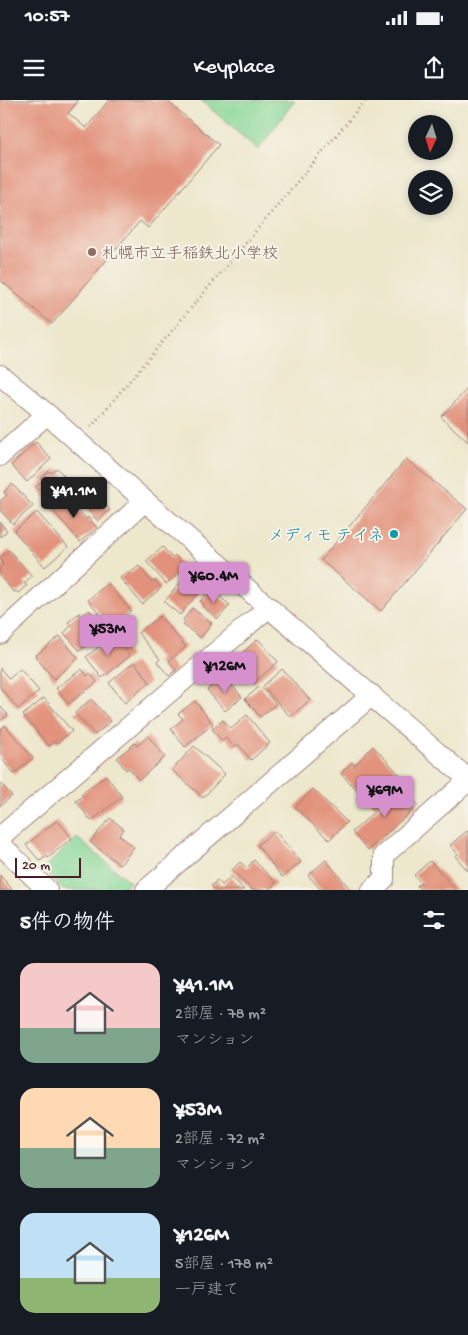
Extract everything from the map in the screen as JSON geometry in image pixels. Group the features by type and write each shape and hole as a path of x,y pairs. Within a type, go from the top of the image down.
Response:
{"street":[{"path":"0,375 468,780 384,855 384,879 372,890"},
{"path":"0,456 47,414"},
{"path":"0,634 145,501"},
{"path":"0,837 269,607"},
{"path":"146,890 372,695"},
{"path":"0,844 47,890"}],"path":[{"path":"89,429 366,100"}],"green space":[{"path":"201,100 295,100 258,150"},
{"path":"77,838 130,882 119,890 63,890 43,869"}],"building":[{"path":"0,100 79,100 68,113 86,128 109,100 166,100 219,145 148,228 140,221 52,324 0,280"},
{"path":"468,388 468,442 441,417"},
{"path":"36,442 51,459 27,482 11,465"},
{"name":"メディモ テイネ","path":"406,459 467,509 381,611 321,560"},
{"path":"57,468 70,483 50,502 36,487 42,481 40,479 49,471 51,473"},
{"path":"82,480 110,510 98,521 70,491"},
{"path":"12,484 33,506 13,524 0,510 0,501 7,495 4,492"},
{"path":"66,495 86,519 88,517 97,528 80,542 51,508"},
{"path":"37,512 68,547 45,567 14,531"},
{"path":"0,522 7,531 0,537"},
{"path":"163,547 172,558 175,555 185,568 166,584 146,561"},
{"path":"9,550 32,576 24,583 27,585 18,593 14,592 0,576 0,567 3,565 0,558"},
{"path":"139,566 152,582 155,580 161,588 142,604 120,578"},
{"path":"185,577 201,590 180,615 164,602"},
{"path":"108,583 131,611 111,627 88,600"},
{"path":"210,589 230,605 218,619 202,606 204,604 200,601"},
{"path":"192,608 212,623 201,638 183,625 185,622 183,620"},
{"path":"89,610 105,628 80,651 64,633 71,626 68,622 79,613 82,617"},
{"path":"160,616 186,647 169,661 176,670 169,676 157,662 160,659 138,633"},
{"path":"60,636 78,658 54,679 35,656"},
{"path":"113,636 130,656 102,678 86,657"},
{"path":"258,639 278,662 254,683 234,660"},
{"path":"134,662 150,682 125,703 109,683"},
{"path":"0,668 9,679 20,669 39,691 18,709 0,687"},
{"path":"82,669 87,676 90,673 97,682 68,704 56,688"},
{"path":"282,669 310,700 290,717 263,686"},
{"path":"219,680 229,681 242,697 225,711 207,690"},
{"path":"260,686 276,704 260,717 245,699"},
{"path":"44,698 72,731 57,743 55,741 49,746 23,715"},
{"path":"91,699 111,721 95,735 75,713"},
{"path":"195,701 213,724 185,747 171,729 183,719 178,714"},
{"path":"0,706 8,715 0,721"},
{"path":"247,715 270,743 251,760 238,744 234,747 226,738 222,741 212,729 223,720 231,729"},
{"path":"5,725 33,758 14,774 0,757 0,730"},
{"path":"148,736 165,757 139,780 129,768 126,770 117,758 135,743 137,746"},
{"path":"194,746 225,774 203,798 172,770"},
{"path":"373,746 403,778 375,807 341,774 352,762 355,765"},
{"path":"106,775 122,797 91,821 76,801 83,796 81,794"},
{"path":"0,782 12,796 0,806"},
{"path":"402,787 418,805 368,850 352,832"},
{"path":"313,789 347,822 329,840 295,807"},
{"path":"110,818 124,829 119,835 134,847 120,865 90,842"},
{"path":"57,820 72,838 48,858 47,856 40,861 26,845"},
{"path":"275,831 301,862 282,877 257,845"},
{"path":"467,831 468,871 455,856 458,854 450,845"},
{"path":"254,860 276,883 268,890 252,890 232,870 240,862 247,868"},
{"path":"326,860 351,890 321,890 308,875"},
{"path":"430,861 456,890 421,890 417,886 421,883 414,875"},
{"path":"0,875 12,889 11,890 0,890"},
{"path":"231,876 244,890 215,890 211,886 217,880 222,885"}],"place":[{"name":"札幌市立手稲鉄北小学校","path":"92,252"},
{"name":"メディモ テイネ","path":"394,534"}]}
